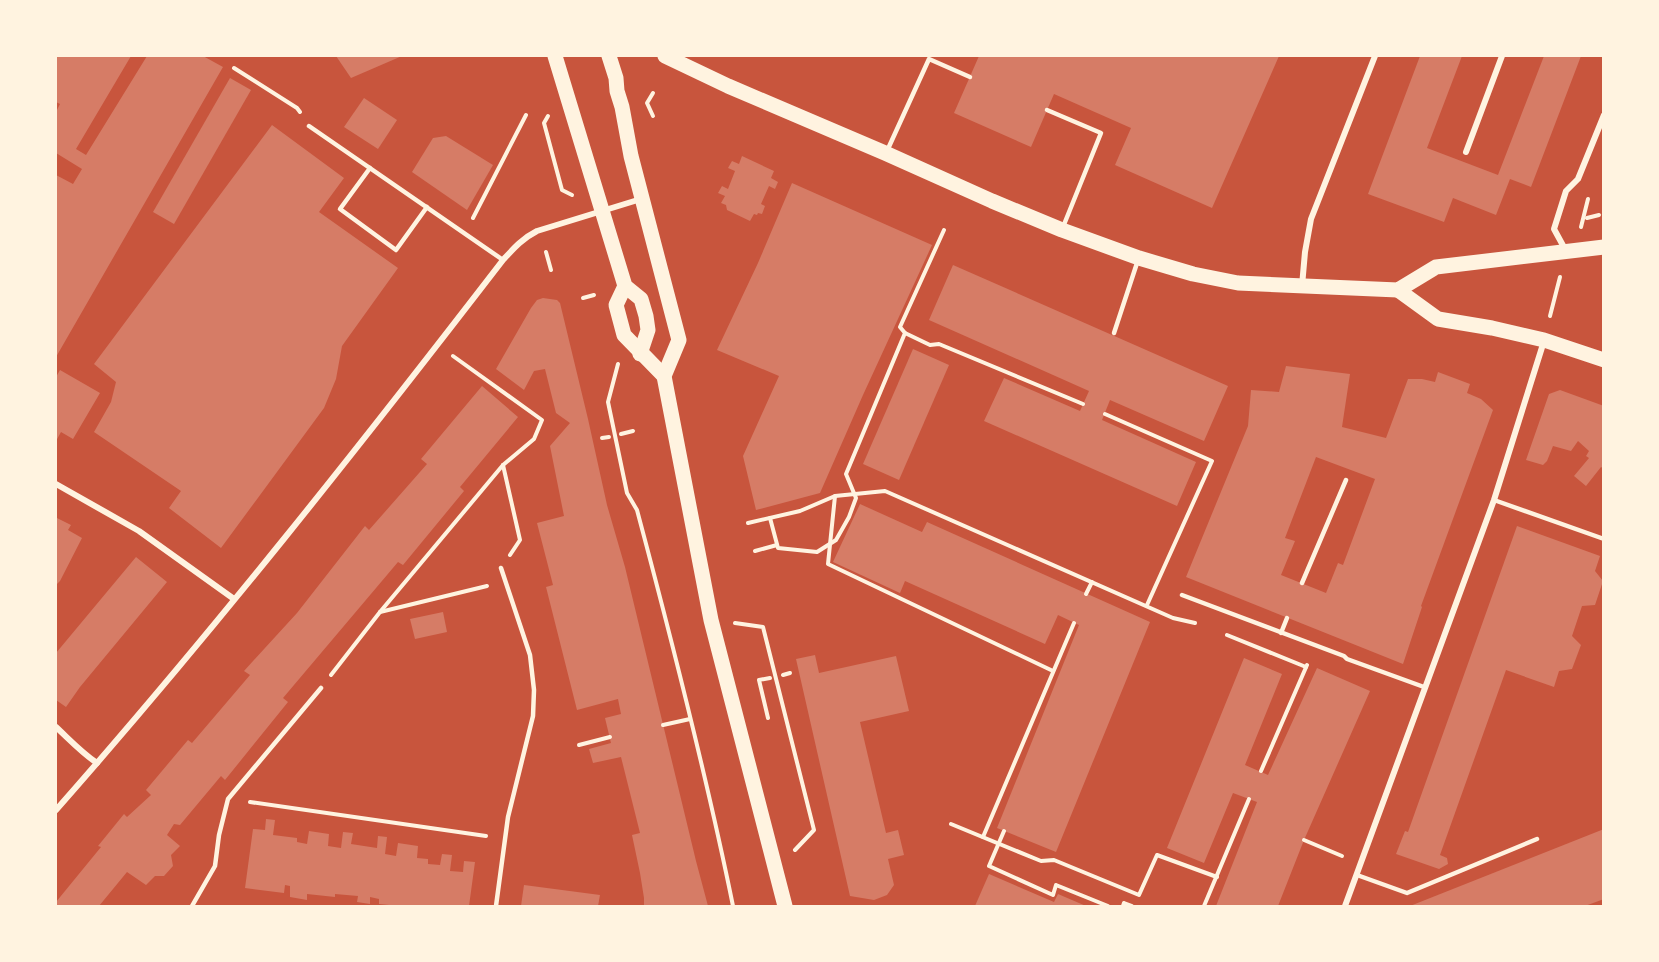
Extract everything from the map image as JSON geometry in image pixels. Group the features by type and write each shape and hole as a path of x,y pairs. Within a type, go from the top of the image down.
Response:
{"main road":[{"path":"555,56 625,286 641,299 648,330 640,354"},
{"path":"609,56 616,78 631,156 679,340 664,376 711,620 784,906"},
{"path":"665,56 728,86 992,201 1139,258 1193,274 1227,280 1398,290 1438,319 1544,340 1603,360"},
{"path":"1398,290 1436,267 1604,247"},
{"path":"625,286 616,305 624,335 640,354 664,376"}],"street":[{"path":"1302,286 1311,219 1375,56"},
{"path":"1466,152 1502,56"},
{"path":"1566,251 1554,229 1566,191 1578,179 1604,115"},
{"path":"56,810 234,599 517,244 537,231 642,198"},
{"path":"1346,906 1494,500 1544,340"},
{"path":"56,484 139,531 234,599"},
{"path":"56,728 82,753 97,763"}],"lane":[{"path":"885,153 929,59 970,77"},
{"path":"1047,110 1101,133 1062,230"},
{"path":"309,126 503,260"},
{"path":"370,168 340,209 396,250 427,207"},
{"path":"1114,333 1139,258"},
{"path":"1302,584 1346,480"},
{"path":"1494,500 1604,539"},
{"path":"496,906 504,838 513,793 528,743 533,716 534,690 530,655 501,568"},
{"path":"1182,596 1424,687"},
{"path":"1281,633 1287,618"},
{"path":"192,906 215,866 219,835 228,799 321,688"},
{"path":"1357,874 1407,893 1537,839"}],"path":[{"path":"234,68 297,108"},
{"path":"653,93 647,103 653,117"},
{"path":"473,218 526,115"},
{"path":"1587,218 1599,215"},
{"path":"944,230 900,327 905,333 930,345 939,344 1083,404"},
{"path":"1544,340 1566,251"},
{"path":"546,252 551,270"},
{"path":"584,298 596,295"},
{"path":"755,551 778,547 817,552 836,540 849,517 856,498 846,474 905,333"},
{"path":"321,688 380,612 503,465 534,439 542,420 437,345"},
{"path":"608,402 627,493 637,510 674,650 734,906"},
{"path":"1105,414 1212,461 1147,605"},
{"path":"621,434 633,431"},
{"path":"602,438 609,436"},
{"path":"501,568 520,540 503,465"},
{"path":"748,523 800,511 835,495 885,491 1173,618 1197,623"},
{"path":"835,495 828,564 1053,671"},
{"path":"770,518 778,547"},
{"path":"380,612 506,582"},
{"path":"1086,594 1092,582"},
{"path":"711,620 764,627 814,830 775,871"},
{"path":"983,837 1074,623"},
{"path":"1219,632 1306,667"},
{"path":"1261,771 1308,659"},
{"path":"783,675 790,673"},
{"path":"768,718 759,680 770,678"},
{"path":"663,725 690,719"},
{"path":"579,745 610,737"},
{"path":"228,799 504,838"},
{"path":"1204,906 1249,799"},
{"path":"951,824 1041,861 1054,860 1139,895 1157,855 1217,877"},
{"path":"1004,831 989,866 1053,895 1056,885 1108,906"},
{"path":"1304,840 1361,864"},
{"path":"1123,906 1124,903 1132,906"}],"building":[{"path":"56,56 131,56 76,149 86,155 147,56 203,56 223,67 56,357 56,175 73,184 82,169 56,153 56,112 60,104 56,102"},
{"path":"336,56 402,56 351,78"},
{"path":"979,56 1279,56 1212,208 1115,165 1131,128 1054,94 1031,147 954,113"},
{"path":"1420,56 1462,56 1427,148 1498,175 1544,56 1581,56 1531,187 1510,179 1496,215 1453,198 1444,222 1368,194"},
{"path":"230,78 251,90 174,224 153,212"},
{"path":"364,98 397,120 378,149 344,127"},
{"path":"272,125 344,178 319,212 398,268 342,346 336,379 324,408 221,548 169,508 181,491 94,432 111,402 116,382 94,364"},
{"path":"446,136 493,165 467,210 412,172 433,138"},
{"path":"742,156 774,171 771,178 778,182 775,189 769,186 761,204 765,206 762,214 754,214 750,221 727,210 726,205 721,203 725,196 718,193 722,186 728,189 735,171 728,168 732,161 739,164"},
{"path":"792,183 932,245 820,493 756,510 743,456 779,376 717,350"},
{"path":"953,265 1228,386 1204,441 1110,400 1102,420 1196,462 1177,506 984,421 1004,378 1080,411 1089,391 929,320"},
{"path":"543,298 557,300 560,303 607,505 625,567 708,906 644,906 632,835 640,833 621,757 593,763 589,749 611,743 605,718 621,714 618,699 577,710 546,587 553,585 537,523 564,516 550,446 570,423 556,413 545,369 534,371 524,390 496,369 531,308 537,300"},
{"path":"913,349 949,365 899,480 863,464"},
{"path":"1286,366 1350,374 1342,427 1386,438 1408,379 1435,382 1438,372 1470,384 1467,393 1481,399 1493,410 1421,606 1403,664 1186,577 1248,426 1251,390 1279,392","holes":["1316,457 1375,479 1343,565 1338,563 1326,593 1281,575 1295,541 1285,538"]},
{"path":"60,370 100,393 73,439 61,432 56,441 56,377"},
{"path":"482,386 518,417 460,487 464,491 403,565 398,562 283,698 288,702 225,780 221,776 180,825 174,824 167,835 180,846 171,855 173,866 164,876 155,876 146,885 127,872 99,906 56,906 56,902 101,847 98,846 124,814 127,817 151,795 146,790 188,740 192,743 250,675 244,671 297,613 365,526 369,530 427,464 421,459"},
{"path":"1560,390 1604,406 1604,469 1601,467 1586,486 1574,476 1589,458 1586,456 1589,451 1578,441 1571,451 1553,446 1543,465 1526,460 1549,394"},
{"path":"860,504 922,532 927,522 1150,622 1056,852 997,828 1079,625 1058,615 1045,644 905,581 900,593 833,562"},
{"path":"57,518 71,525 68,530 82,538 56,585 56,521"},
{"path":"1517,526 1600,556 1595,571 1603,581 1595,605 1582,606 1572,636 1581,645 1572,669 1559,671 1554,687 1506,670 1440,855 1447,858 1448,864 1439,869 1396,854 1405,831 1408,832"},
{"path":"136,557 167,582 66,707 56,700 56,653"},
{"path":"443,612 447,632 415,639 410,619"},
{"path":"815,655 819,673 896,656 909,711 860,722 886,833 898,830 904,855 888,859 894,885 887,895 874,900 850,896 796,659"},
{"path":"1244,658 1282,674 1245,765 1268,775 1317,668 1370,691 1304,840 1278,906 1216,906 1257,802 1233,793 1204,863 1167,848"},
{"path":"266,819 275,820 273,835 297,838 297,842 307,844 309,831 329,834 328,846 341,848 343,832 353,833 351,844 377,848 378,836 387,837 385,854 396,856 398,843 418,846 417,858 428,859 428,864 440,865 442,854 452,855 450,871 463,872 464,861 475,862 469,906 399,906 379,904 379,899 370,897 370,904 357,902 358,896 335,894 335,897 307,894 307,900 290,897 290,886 285,885 284,893 245,888 253,829 265,830"},
{"path":"1604,829 1604,899 1585,906 1410,906"},
{"path":"989,874 1054,902 1058,894 1086,906 975,906"},
{"path":"524,885 600,895 598,906 521,906"}]}
